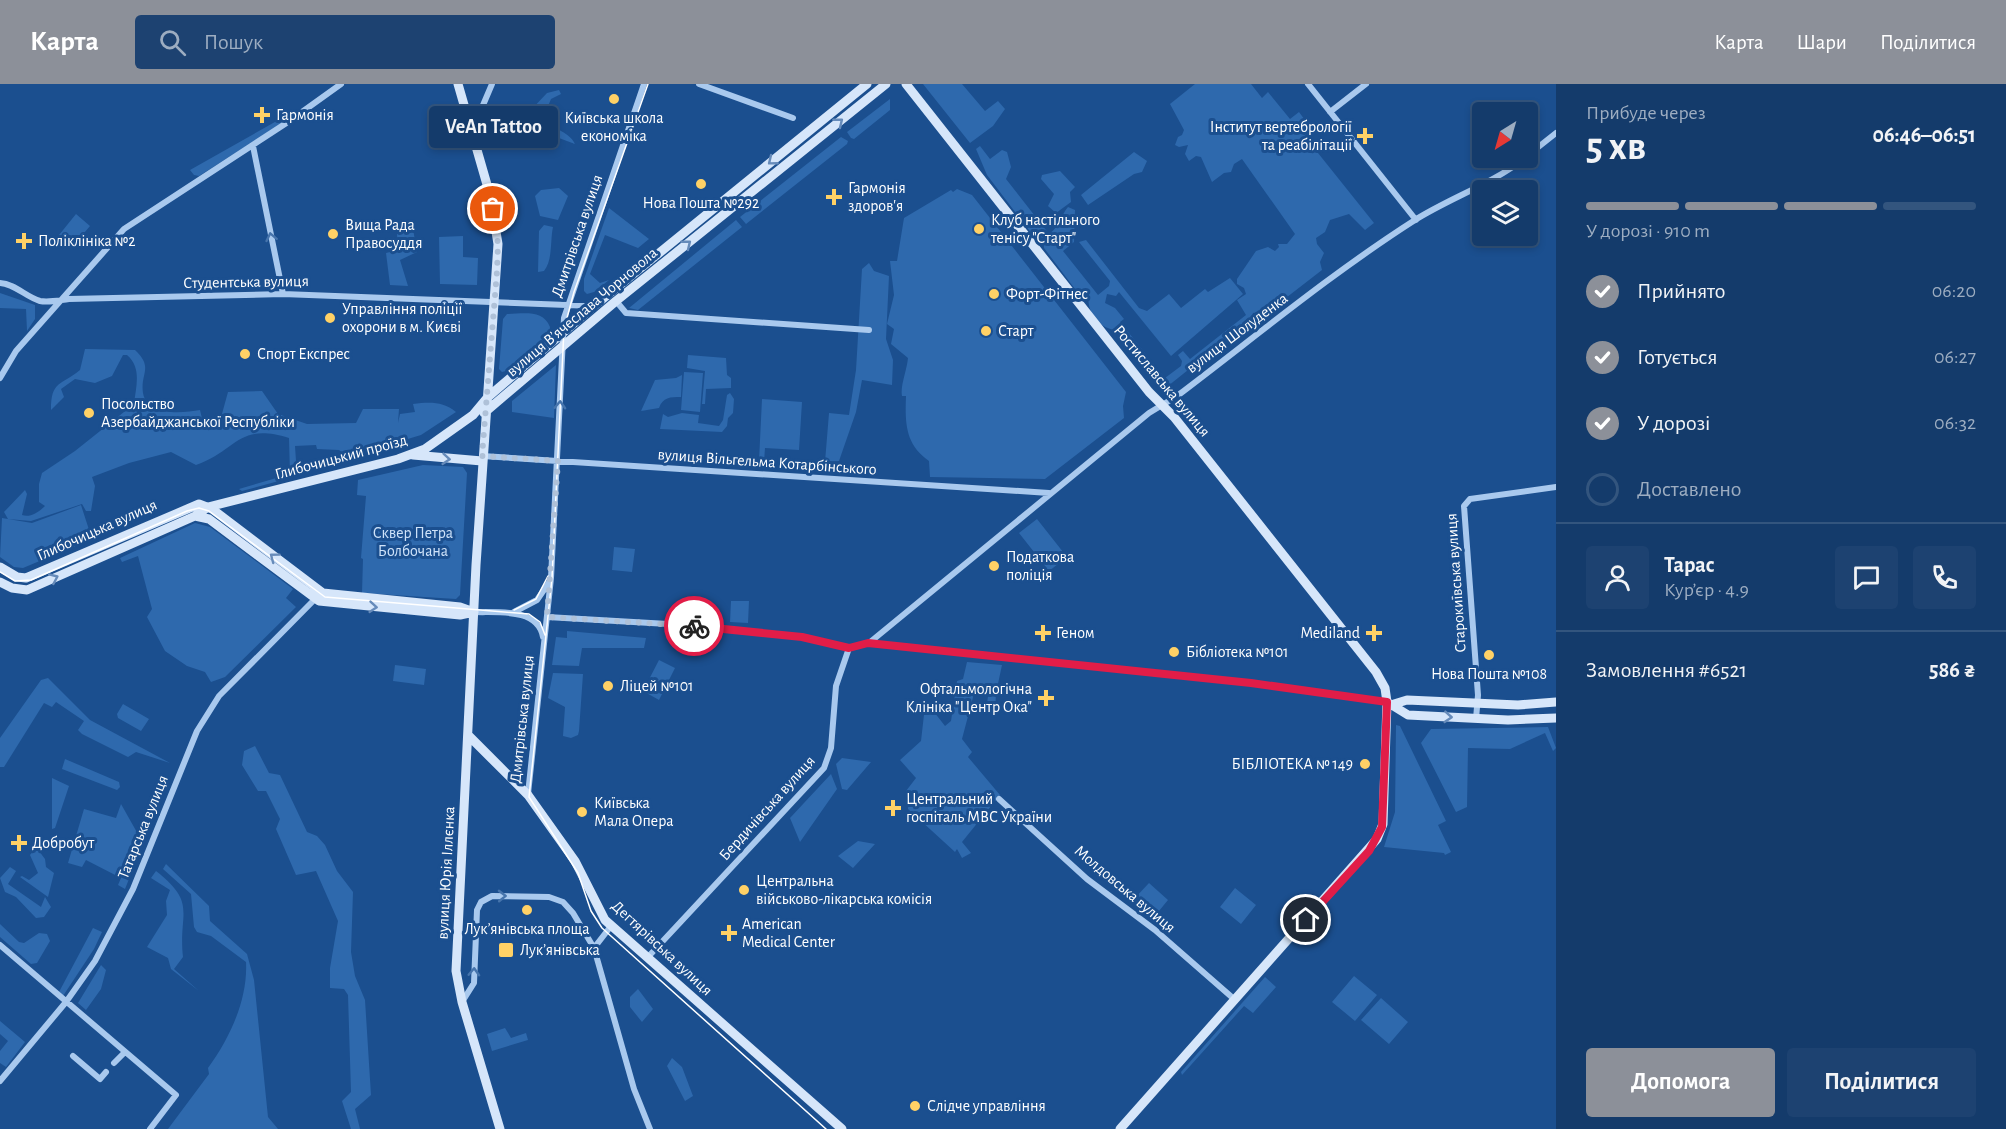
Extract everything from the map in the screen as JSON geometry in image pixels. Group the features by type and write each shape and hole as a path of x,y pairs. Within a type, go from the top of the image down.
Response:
{"main road":[{"name":"вулиця Юрія Іллєнка","path":"458,84 496,223 498,244 496,302 482,459 456,963 462,1002 500,1129"},
{"name":"вулиця Вʼячеслава Чорновола","path":"473,416 488,397 594,306 867,84"},
{"name":"вулиця Вʼячеслава Чорновола","path":"473,416 486,412 616,302 886,84"},
{"name":"Ростиславська вулиця","path":"906,84 1149,392 1174,417 1376,672 1390,703"},
{"name":"Глибочицький проїзд","path":"208,507 411,455 438,441 473,416"},
{"path":"411,455 482,459"},
{"name":"Глибочицька вулиця","path":"0,567 17,577 26,578 194,504 208,507"},
{"path":"318,596 208,507 199,516 318,596 329,603 460,615 474,612"},
{"name":"Глибочицька вулиця","path":"0,582 17,590 34,587 199,516"},
{"path":"1390,703 1407,700 1478,704 1556,702"},
{"path":"1390,703 1408,715 1476,719 1556,718"},
{"path":"1120,1129 1377,839 1383,824 1390,703"},
{"name":"Дегтярівська вулиця","path":"469,736 528,795 575,861 600,914 611,926 842,1129"}],"street":[{"path":"0,378 16,351 124,229 253,146 341,84"},
{"path":"472,131 492,84"},
{"name":"Дмитрівська вулиця","path":"528,795 551,578 558,461 561,334 567,305 644,84"},
{"path":"699,84 793,118"},
{"path":"1308,84 1416,220"},
{"path":"1330,112 1366,84"},
{"name":"вулиця Шолуденка","path":"1538,147 1556,133"},
{"path":"253,146 283,294"},
{"name":"вулиця Шолуденка","path":"868,643 1161,405 1416,220 1510,168"},
{"name":"Студентська вулиця","path":"0,283 7,284 39,301 283,294 594,306"},
{"path":"616,302 626,314 870,330"},
{"name":"вулиця Вільгельма Котарбінського","path":"482,459 558,461 1050,493"},
{"name":"Старокиївська вулиця","path":"1476,719 1478,704 1464,506 1470,499 1556,487"},
{"path":"502,614 518,611 532,604 542,594 551,578"},
{"name":"Татарська вулиця","path":"0,1081 66,1002 95,962 133,889 200,725 222,693 318,596"},
{"path":"474,612 532,618 540,627 544,643"},
{"path":"547,617 668,624 802,637 849,648 868,643 1251,683 1390,703"},
{"name":"Бердичівська вулиця","path":"648,957 824,768 831,748 836,686 849,648"},
{"name":"Молдовська вулиця","path":"999,800 1087,879 1155,930 1234,999"},
{"path":"462,1002 474,983 477,910 485,899 501,896 555,898 573,913 594,948 634,1089 650,1129"},
{"path":"594,948 611,926"},
{"path":"0,945 176,1095 150,1129"},
{"path":"114,1063 125,1052"},
{"path":"73,1056 100,1079 106,1072"}],"green space":[{"path":"923,84 962,84 985,111 998,101 1005,109 993,126 970,143"},
{"path":"1195,84 1251,84 1262,98 1268,92 1290,119 1299,112 1313,131 1306,138 1374,223 1365,230 1349,214 1330,220 1325,232 1316,238 1317,244 1324,253 1320,262 1322,270 1269,311 1253,313 1248,325 1243,326 1168,386 1162,384 1147,371 1116,330 1104,326 1095,318 1089,306 1089,293 1082,295 1075,289 1044,248 1043,238 1032,234 987,175 976,149 980,146 990,159 1002,150 1007,152 1011,167 1006,179 1049,234 1057,227 1068,207 1075,210 1074,242 1063,251 1098,295 1109,286 1110,281 1079,242 1086,240 1139,308 1147,311 1169,294 1181,308 1205,289 1208,292 1230,278 1243,294 1171,356 1119,292 1116,296 1107,294 1105,303 1115,308 1124,319 1120,322 1165,378 1181,366 1182,361 1178,355 1183,351 1190,359 1246,315 1237,300 1246,294 1244,288 1237,284 1237,279 1256,251 1268,247 1275,251 1279,247 1278,244 1287,244 1295,234 1242,159 1234,164 1231,172 1224,173 1212,182 1201,157 1196,156 1189,161 1185,154 1188,145 1179,147 1175,145 1184,130 1170,104"},
{"path":"559,90 561,94 551,99 543,118 572,139 575,144 532,128 530,111 547,93"},
{"path":"890,99 890,110 854,139 851,138 847,132"},
{"path":"282,118 284,122 199,176 194,175 190,170"},
{"path":"841,137 848,141 847,144 746,224 740,217"},
{"path":"1134,152 1147,161 1142,172 1134,174 1088,205 1081,195"},
{"path":"1060,171 1075,187 1070,192 1071,202 1056,213 1048,206 1054,194 1041,179 1042,175"},
{"path":"559,188 568,196 558,220 540,216 535,196 541,190"},
{"name":"Старт","path":"957,189 972,195 1126,392 1123,406 1124,418 1045,479 930,477 929,461 915,447 908,432 906,396 902,396 902,392 908,358 891,344 894,329 887,324 894,295 890,261 897,261 904,218 951,190 953,192"},
{"path":"609,208 649,239 638,248 605,235 590,274 600,283 609,280 594,292 587,294 584,291 584,279"},
{"path":"76,214 90,226 73,246 59,235"},
{"path":"736,220 742,227 638,310 629,308"},
{"path":"544,225 553,227 550,256 544,271 538,272 539,231"},
{"path":"413,229 417,252 400,260 408,286 390,285 386,253 398,250 397,234"},
{"path":"463,236 463,257 478,258 477,285 440,284 439,237"},
{"path":"869,263 874,271 889,276 886,339 893,360 892,385 862,380 856,412 839,461 825,462 829,413 849,415 856,370 862,269"},
{"path":"0,293 35,305 35,319 27,331 26,309 0,308"},
{"path":"507,314 538,315 547,321 550,327 544,341 532,355 502,372 499,369 503,319"},
{"path":"85,349 135,350 141,356 145,366 143,393 146,401 158,410 167,412 200,410 204,427 220,421 228,392 262,391 278,414 307,424 356,423 363,409 399,409 398,423 400,414 415,412 413,404 419,403 441,404 456,412 421,435 348,457 339,450 317,449 316,445 295,446 297,476 242,491 239,489 290,474 289,438 272,434 248,436 196,465 171,452 129,463 92,477 95,486 91,511 86,511 82,504 31,521 8,519 4,512 25,490 27,494 22,515 31,515 43,508 45,506 39,502 39,484 42,473 75,451 134,404 137,384 135,366 127,355 123,355 112,376 95,383 75,379 61,389 64,397 51,410 55,388 80,370"},
{"path":"688,355 726,358 727,375 731,378 731,388 706,389 705,404 702,404 705,371 687,368"},
{"path":"556,365 554,418 512,412 512,401"},
{"path":"684,372 703,373 700,412 681,410"},
{"path":"682,375 681,397 667,398 659,408 641,411 655,380 676,378"},
{"path":"730,393 734,399 733,413 728,418 727,426 722,432 660,429 663,414 668,417 682,413 699,415 698,423 719,426 723,420 727,395"},
{"path":"762,399 802,402 799,450 765,448 764,462 759,461"},
{"name":"Сквер Петра Болбочана","path":"423,465 463,467 467,473 460,595 456,599 362,593 363,559 361,558 366,496 357,495 358,480"},
{"path":"81,505 92,539 23,568 14,567 0,557 2,518 32,523"},
{"path":"1037,519 1067,557 1049,571 1019,533"},
{"path":"195,523 210,527 293,589 286,598 296,607 225,677 211,682 205,672 187,666 165,651 147,617 152,609 138,556 122,562 120,558"},
{"path":"614,547 635,549 632,572 612,570"},
{"path":"731,601 749,601 748,623 730,622"},
{"path":"567,631 646,638 644,648 582,648 579,666 552,665 556,637 567,638"},
{"path":"659,660 675,668 659,700 643,691"},
{"path":"967,662 1002,665 996,693 995,713 986,711 989,689 976,686 962,739 972,752 968,757 1000,795 962,842 971,853 962,858 957,849 955,852 908,809 909,797 906,791 916,778 900,760 921,741 925,706 928,709 931,708 945,726 951,721 957,681 963,679"},
{"path":"395,665 426,669 424,685 393,681"},
{"path":"553,673 583,674 579,731 578,735 571,738 563,736 565,707 548,698"},
{"path":"48,678 90,720 170,763 136,752 128,757 82,734 78,730 84,721 56,702 52,707 44,703 4,767 0,767 0,738 41,680"},
{"path":"123,704 149,719 141,731 118,718 117,714"},
{"path":"1396,725 1400,726 1446,821 1438,825 1451,852 1445,855 1444,853 1384,847 1395,812"},
{"path":"1548,727 1556,748 1553,751 1545,733 1510,749 1468,748 1467,807 1456,812 1421,743 1431,729"},
{"path":"255,746 269,773 280,775 307,832 317,836 325,845 337,871 353,892 351,952 355,976 365,1000 371,1095 355,1109 360,1129 351,1129 342,1101 351,1092 348,995 344,989 330,988 330,968 338,921 316,871 296,875 276,829 280,819 266,791 258,791 242,765 244,751"},
{"path":"842,758 871,762 847,790 842,789 836,764"},
{"path":"65,759 119,782 120,787 117,790 62,769"},
{"path":"831,774 837,789 800,842 790,818"},
{"path":"52,778 69,786 55,828 52,829"},
{"path":"121,804 139,836 145,839 125,889 118,885 121,878 86,860 82,867 68,863 84,809 116,818"},
{"path":"858,841 875,844 853,868 838,856"},
{"path":"36,847 45,859 46,867 54,873 48,897 20,877 29,880 38,873 30,855"},
{"path":"166,864 209,906 210,921 247,954 254,980 268,1117 278,1129 168,1129 209,1074 208,1068 224,1044 241,1004 246,962 211,936 197,932 194,927 191,894 163,869"},
{"path":"10,867 16,871 8,884 41,907 45,897 51,907 44,917 36,918 16,897 5,892 0,878"},
{"path":"156,871 169,882 182,901 183,957 174,969 199,991 171,969 168,958 147,947 167,915 166,901 170,890 151,878"},
{"path":"1149,883 1168,900 1154,917 1134,899"},
{"path":"1235,888 1256,905 1241,924 1220,907"},
{"path":"0,924 19,942 24,943 39,933 47,934 50,941 37,963 31,964 0,937"},
{"path":"93,928 102,932 94,949 63,996 59,992"},
{"path":"101,965 106,970 101,989 86,1010 78,1003"},
{"path":"1354,976 1377,995 1355,1021 1332,1002"},
{"path":"1265,977 1276,987 1253,1013 1244,1006 1182,1075 1181,1072"},
{"path":"638,989 653,1009 642,1022 630,1007 630,997"},
{"path":"1381,998 1408,1022 1389,1044 1361,1020"},
{"path":"0,1021 25,1042 6,1067 0,1063 0,1051 8,1041 0,1034"},
{"path":"505,1028 511,1038 526,1033 528,1040 492,1051 487,1034"},
{"path":"672,1058 682,1067 693,1096 685,1101 667,1066"}],"tram line":[{"path":"648,84 574,292 564,329 552,578 529,797 578,873 591,911 602,928 826,1129"},
{"path":"0,572 15,581 31,580 187,511 199,508 209,511 325,597 529,614 540,622 545,635"},
{"path":"514,610 536,599 548,576"}],"way so far":[{"path":"493,209 498,244 497,271 482,456 558,461 547,617 564,616 694,626"}],"place":[{"name":"Київська школа економіка","path":"614,99"},
{"name":"Гармонія","path":"262,115"},
{"name":"Інститут вертебрології та реабілітації","path":"1365,136"},
{"name":"Нова Пошта №292","path":"701,184"},
{"name":"Гармонія здоров'я","path":"834,197"},
{"name":"VeAn Tattoo","path":"493,209"},
{"name":"Клуб настільного тенісу \"Старт\"","path":"979,229"},
{"name":"Вища Рада Правосуддя","path":"333,234"},
{"name":"Поліклініка №2","path":"24,241"},
{"name":"Форт-Фітнес","path":"994,294"},
{"name":"Управління поліції охорони в м. Києві","path":"330,318"},
{"name":"Старт","path":"986,331"},
{"name":"Спорт Експрес","path":"245,354"},
{"name":"Посольство Азербайджанської Республіки","path":"89,413"},
{"name":"Податкова поліція","path":"994,566"},
{"name":"Геном","path":"1043,633"},
{"name":"Mediland","path":"1374,633"},
{"name":"Бібліотека №101","path":"1174,652"},
{"name":"Нова Пошта №108","path":"1489,655"},
{"name":"Ліцей №101","path":"608,686"},
{"name":"Офтальмологічна Клініка \"Центр Ока\"","path":"1046,698"},
{"name":"БІБЛІОТЕКА № 149","path":"1365,764"},
{"name":"Центральний госпіталь МВС України","path":"893,808"},
{"name":"Київська Мала Опера","path":"582,812"},
{"name":"Добробут","path":"19,843"},
{"name":"Центральна військово-лікарська комісія","path":"744,890"},
{"name":"Лукʼянівська площа","path":"527,910"},
{"name":"American Medical Center","path":"729,933"},
{"name":"Лукʼянівська","path":"506,950"},
{"name":"Слідче управління","path":"915,1106"}],"route":[{"path":"694,626 802,637 832,642 849,648 868,643 1251,683 1387,702 1382,827 1369,851 1306,920"}]}
